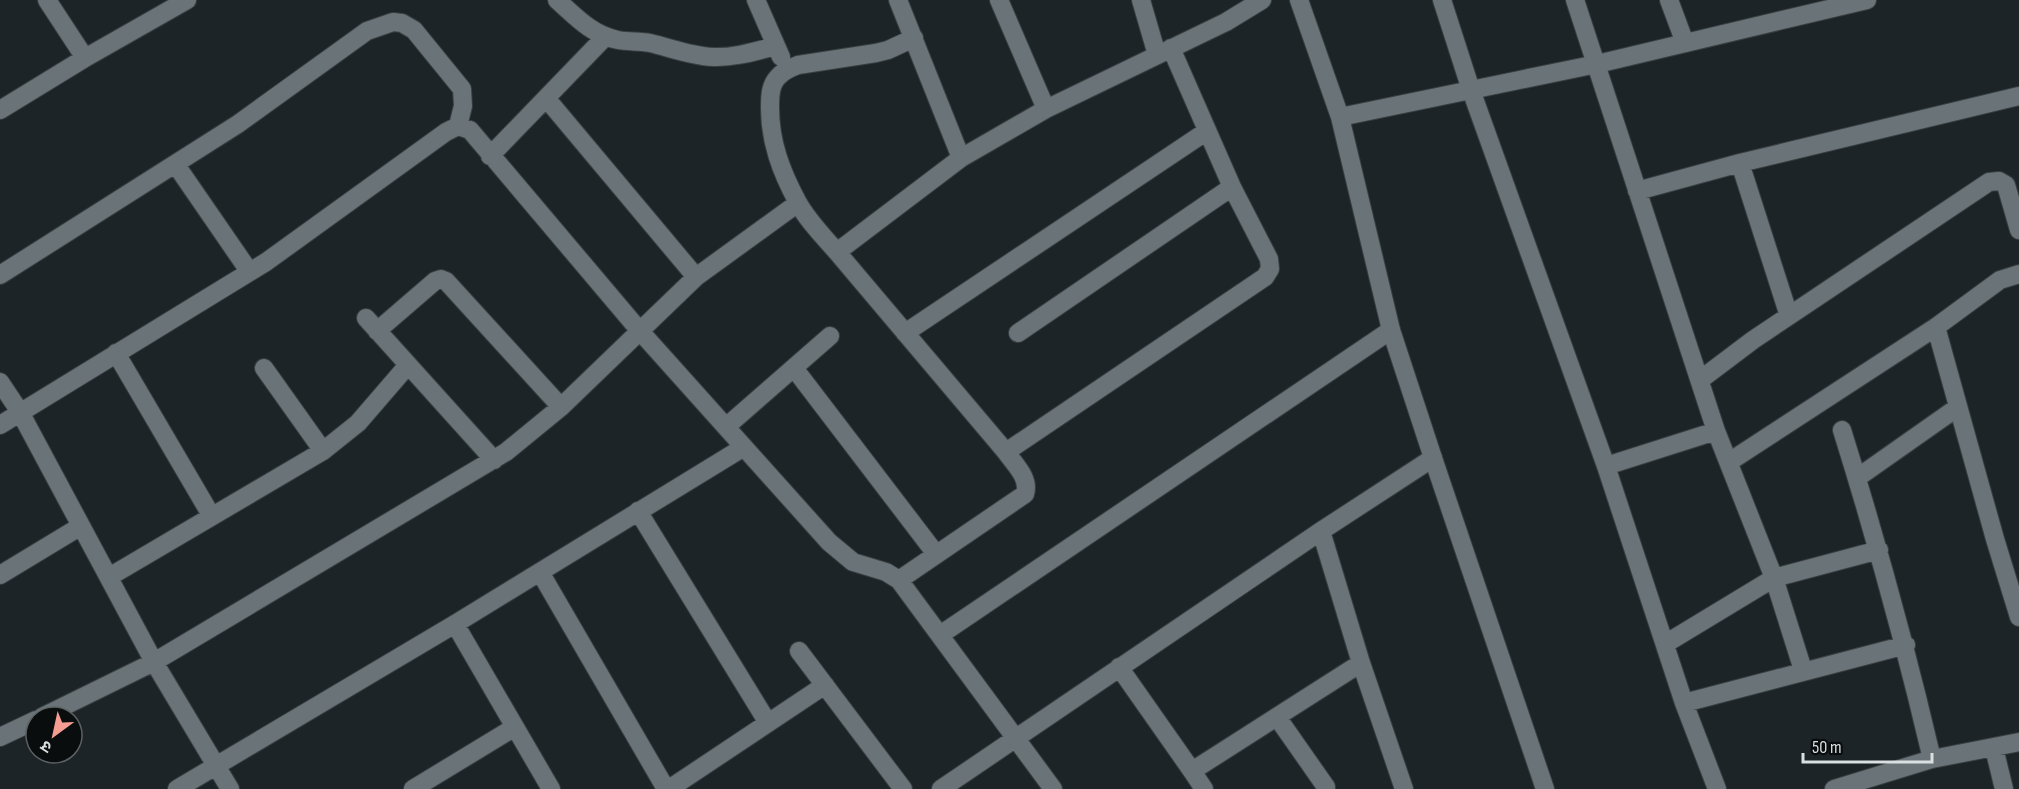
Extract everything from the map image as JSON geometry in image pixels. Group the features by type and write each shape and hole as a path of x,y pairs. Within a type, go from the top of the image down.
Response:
{"street":[{"path":"47,0 85,58"},
{"path":"0,110 184,0"},
{"path":"557,0 589,28 605,37 641,42 698,56 715,57 733,56 776,46"},
{"path":"756,0 788,69"},
{"path":"898,0 961,158"},
{"path":"999,0 1046,109"},
{"path":"1006,452 1264,277 1270,268 1269,259 1232,187 1207,131 1164,52 1141,0"},
{"path":"837,252 961,158 1046,109 1226,22 1262,0"},
{"path":"1299,0 1340,117 1392,330 1545,789"},
{"path":"1442,0 1471,90 1606,466 1684,702 1717,789"},
{"path":"1575,0 1716,431 1774,578 1803,670"},
{"path":"1670,0 1685,43"},
{"path":"1340,117 1597,64 1867,0"},
{"path":"0,274 176,165 238,124 368,31 393,22 402,22 414,30 462,89 463,106 458,126 431,141 266,262 0,425"},
{"path":"490,156 605,37"},
{"path":"899,580 1024,494 1027,487 1025,478 1006,452 815,227 798,203 779,163 772,139 770,92 776,78 798,65 876,53 914,38"},
{"path":"1637,191 1740,163 2019,96"},
{"path":"546,98 696,277"},
{"path":"458,126 470,130 639,330 728,426 744,447 841,554 853,562 886,572 899,580 1053,789"},
{"path":"905,333 1207,131"},
{"path":"1740,163 1789,316"},
{"path":"176,165 249,271"},
{"path":"1700,380 1789,316 1989,182 1999,181 2006,185 2019,230"},
{"path":"1018,333 1232,187"},
{"path":"66,705 154,662 494,460 534,431 561,407 696,277 798,203"},
{"path":"1729,462 1936,327 2000,280 2019,274"},
{"path":"494,460 371,324 435,280 446,281 561,407"},
{"path":"1936,327 2019,617"},
{"path":"940,635 1392,330"},
{"path":"728,426 830,336"},
{"path":"116,353 211,516"},
{"path":"109,577 322,452 358,423 408,365"},
{"path":"264,368 322,452"},
{"path":"794,368 936,554"},
{"path":"0,382 20,412 154,662 230,789"},
{"path":"1857,478 1958,407"},
{"path":"1842,430 1905,645 1932,759"},
{"path":"1606,466 1716,431"},
{"path":"177,789 455,624 744,447"},
{"path":"941,789 1321,531 1433,458"},
{"path":"638,512 768,723"},
{"path":"0,575 81,526"},
{"path":"1321,531 1361,663 1404,789"},
{"path":"1665,644 1774,578 1879,550"},
{"path":"540,572 667,789 825,686"},
{"path":"455,624 551,789"},
{"path":"1684,702 1905,645"},
{"path":"799,651 903,789"},
{"path":"1192,771 1361,663"},
{"path":"1119,667 1204,789"},
{"path":"1277,717 1326,787"},
{"path":"0,738 24,726"},
{"path":"413,789 436,783 515,727"},
{"path":"1834,789 1872,784 1932,759 2019,742"},
{"path":"1994,748 2004,789"}]}
